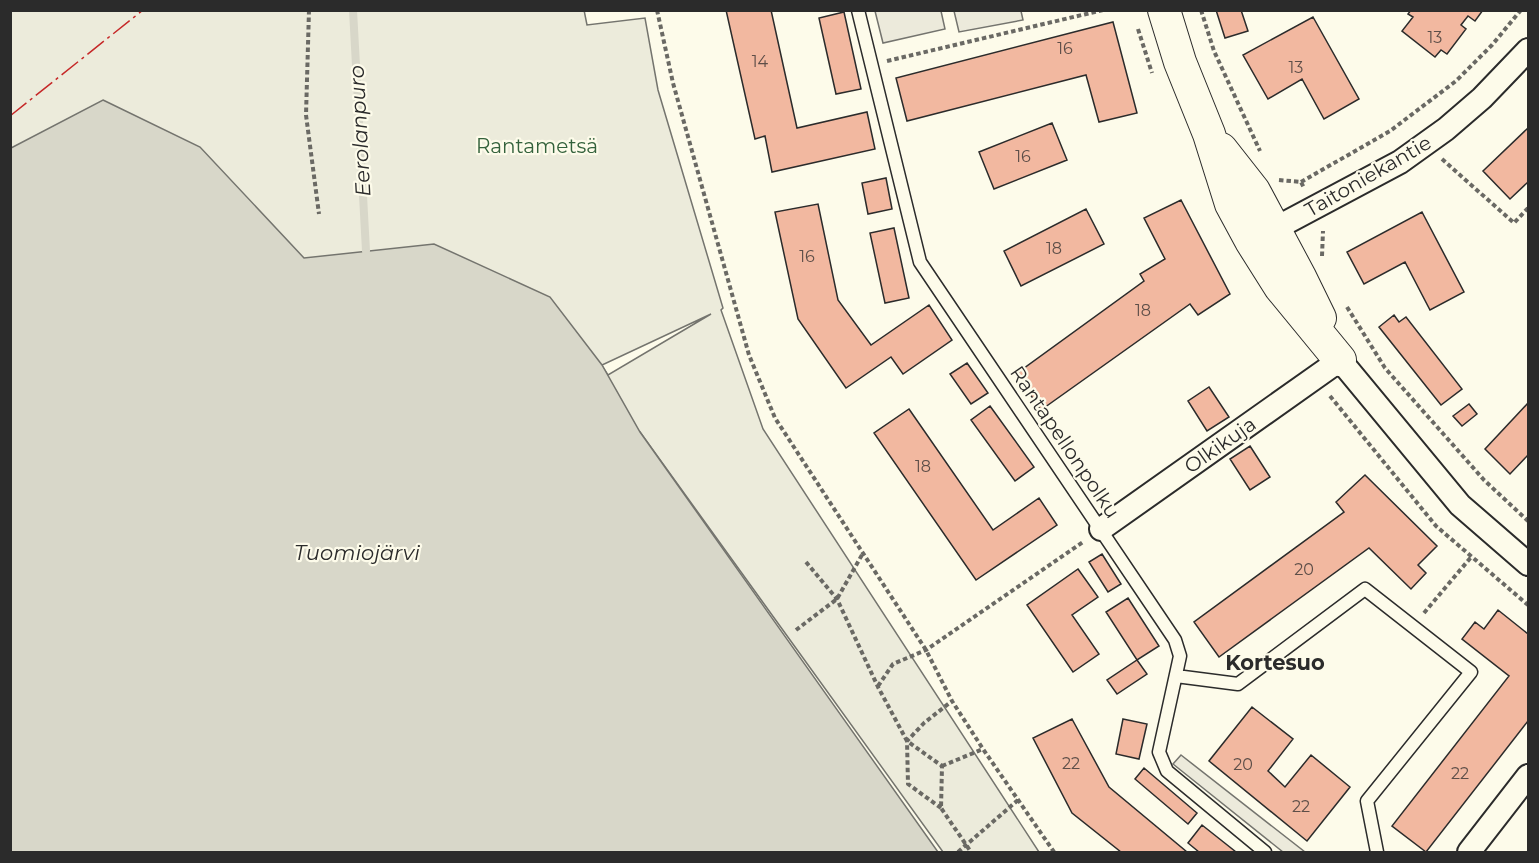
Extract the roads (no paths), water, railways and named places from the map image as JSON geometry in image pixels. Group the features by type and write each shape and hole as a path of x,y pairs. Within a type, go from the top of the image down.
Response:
{"street":[{"path":"1164,10 1180,62 1209,134 1232,204 1262,236 1280,288 1460,505 1528,564"},
{"name":"Taitoniekantie","path":"1262,236 1400,162 1446,129 1482,98 1528,50"},
{"name":"Olkikuja","path":"1101,529 1340,360"},
{"path":"1469,852 1528,776"}],"lane":[{"name":"Rantapellonpolku","path":"858,10 920,262 1175,640 1180,656 1159,752 1167,771 1265,852"},
{"path":"1176,676 1238,684 1365,589 1471,672 1367,801 1377,852"}],"water":[{"name":"Tuomiojärvi","path":"103,100 200,147 304,258 434,244 550,297 602,365 640,432 938,852 11,852 11,148"}],"waterway":[{"name":"Eerolanpuro","path":"353,10 366,251"}],"district":[{"name":"Kortesuo","path":"1275,663"}],"park label":[{"name":"Rantametsä","path":"537,146"}]}
